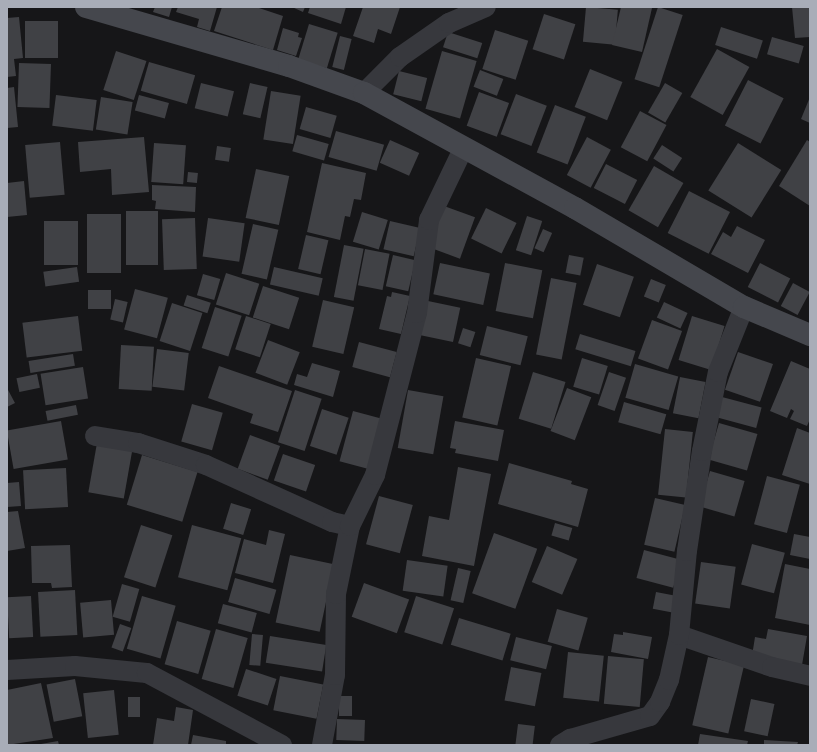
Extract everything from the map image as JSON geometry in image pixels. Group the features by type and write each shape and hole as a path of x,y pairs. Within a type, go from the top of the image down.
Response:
{"main road":[{"path":"86,7 289,66 364,93 464,147 744,307 810,335"}],"street":[{"path":"364,93 400,57 448,23 486,7"},
{"path":"322,745 335,675 336,594 350,526 375,475 417,313 428,220 464,147"},
{"path":"560,745 570,739 650,716 669,680 679,636 687,551 702,451 718,372 744,307"},
{"path":"95,436 138,443 206,465 332,522 350,526"},
{"path":"679,636 772,667 810,676"},
{"path":"7,670 76,666 147,674 282,745"}],"building":[{"path":"155,7 172,7 169,17 153,12"},
{"path":"178,7 217,7 210,31 197,27 199,19 176,12"},
{"path":"222,7 256,7 283,16 273,50 214,31"},
{"path":"292,7 305,7 303,12"},
{"path":"310,7 346,7 341,24 308,13"},
{"path":"363,7 400,7 391,34 378,29 374,43 353,36"},
{"path":"586,7 618,10 615,45 583,42"},
{"path":"621,7 652,8 642,52 612,45"},
{"path":"658,7 683,15 659,87 635,79"},
{"path":"792,7 810,7 810,37 795,38"},
{"path":"544,14 575,24 564,59 533,49"},
{"path":"19,17 23,58 14,59 16,76 7,77 7,18"},
{"path":"25,21 58,21 58,58 25,58"},
{"path":"309,24 338,33 327,68 298,59"},
{"path":"721,27 763,41 757,59 715,45"},
{"path":"283,28 299,33 298,37 302,38 296,56 277,50"},
{"path":"495,30 528,41 516,80 482,69"},
{"path":"448,32 482,43 477,58 443,47"},
{"path":"340,36 352,39 344,70 332,67"},
{"path":"772,37 804,46 799,63 767,54"},
{"path":"717,49 749,67 723,115 690,97"},
{"path":"116,51 146,61 134,100 103,90"},
{"path":"442,51 477,61 460,119 425,109"},
{"path":"149,62 195,75 187,104 141,91"},
{"path":"19,63 51,64 49,108 17,107"},
{"path":"590,69 622,82 607,120 575,107"},
{"path":"480,70 503,79 497,96 474,87"},
{"path":"399,71 427,78 421,101 393,94"},
{"path":"748,80 784,98 760,144 725,125"},
{"path":"201,83 234,91 228,116 195,108"},
{"path":"250,83 268,87 260,118 243,114"},
{"path":"665,83 682,93 665,122 648,112"},
{"path":"14,87 18,127 7,128 7,88"},
{"path":"271,91 301,96 293,144 263,139"},
{"path":"479,92 509,103 497,137 467,126"},
{"path":"516,94 547,106 531,146 501,134"},
{"path":"56,95 97,100 93,131 52,126"},
{"path":"139,95 169,103 165,118 135,110"},
{"path":"101,97 133,102 127,135 96,130"},
{"path":"810,97 810,123 801,119"},
{"path":"555,105 586,117 568,164 537,153"},
{"path":"306,107 337,116 330,138 300,129"},
{"path":"640,111 666,125 647,161 621,147"},
{"path":"336,131 384,145 377,171 329,157"},
{"path":"297,135 329,144 324,160 292,151"},
{"path":"144,137 149,192 112,195 111,169 80,172 78,142"},
{"path":"587,137 611,150 591,188 567,175"},
{"path":"390,140 419,153 409,176 380,163"},
{"path":"807,140 810,142 810,206 779,186"},
{"path":"60,142 65,195 30,198 25,145"},
{"path":"154,143 186,145 183,184 151,182"},
{"path":"738,143 781,170 752,218 708,190"},
{"path":"662,145 682,158 673,171 653,158"},
{"path":"217,146 231,148 229,162 215,160"},
{"path":"322,163 366,173 361,200 354,199 350,217 345,216 340,240 307,232"},
{"path":"606,164 637,180 625,204 594,188"},
{"path":"654,166 683,183 658,227 628,210"},
{"path":"256,169 289,176 279,225 246,218"},
{"path":"188,172 198,173 197,183 187,182"},
{"path":"24,181 27,215 7,217 7,183"},
{"path":"152,185 196,187 195,212 155,209 156,201 152,200"},
{"path":"689,191 730,212 709,254 668,233"},
{"path":"444,206 475,217 460,259 429,247"},
{"path":"486,208 517,223 502,253 471,239"},
{"path":"126,211 158,211 158,265 126,265"},
{"path":"362,212 388,220 379,250 353,242"},
{"path":"87,214 121,214 121,273 87,273"},
{"path":"527,216 542,221 531,255 516,250"},
{"path":"195,218 197,269 164,270 162,219"},
{"path":"208,218 245,223 239,262 203,257"},
{"path":"44,221 78,221 78,265 44,265"},
{"path":"390,221 420,228 414,256 383,249"},
{"path":"253,224 278,230 267,280 242,274"},
{"path":"737,226 765,240 748,273 711,254 723,232 731,237"},
{"path":"543,229 552,233 544,252 534,248"},
{"path":"306,235 328,240 321,274 298,269"},
{"path":"344,245 364,249 354,301 334,297"},
{"path":"365,249 390,254 382,290 358,285"},
{"path":"393,255 415,260 408,291 386,286"},
{"path":"569,255 584,258 580,276 566,273"},
{"path":"440,263 490,274 483,305 433,294"},
{"path":"505,263 542,270 533,318 496,311"},
{"path":"760,263 790,278 778,302 748,287"},
{"path":"597,264 634,277 620,317 583,305"},
{"path":"77,267 79,282 45,287 43,272"},
{"path":"274,267 323,278 319,296 270,285"},
{"path":"226,273 259,284 249,315 216,304"},
{"path":"203,274 220,279 214,300 197,295"},
{"path":"551,278 577,283 562,360 536,355"},
{"path":"651,279 666,285 659,303 644,297"},
{"path":"793,283 810,292 798,315 781,306"},
{"path":"263,286 299,298 289,329 253,317"},
{"path":"135,289 168,298 157,338 124,330"},
{"path":"88,290 111,290 111,309 88,309"},
{"path":"392,292 410,296 401,334 379,329 387,296 391,297"},
{"path":"187,295 211,303 207,313 184,305"},
{"path":"115,299 128,302 123,322 110,319"},
{"path":"323,300 354,307 343,354 312,347"},
{"path":"428,301 460,308 453,342 421,335"},
{"path":"664,302 688,313 680,328 657,317"},
{"path":"172,303 202,313 190,351 160,341"},
{"path":"215,307 242,316 228,357 202,348"},
{"path":"78,316 82,351 27,358 22,323"},
{"path":"246,316 271,324 260,357 235,349"},
{"path":"692,316 725,326 711,370 679,360"},
{"path":"652,320 682,331 668,369 638,359"},
{"path":"487,326 528,336 520,365 480,355"},
{"path":"463,328 475,332 470,347 458,343"},
{"path":"580,334 635,351 631,366 575,349"},
{"path":"268,340 300,352 287,385 255,373"},
{"path":"359,342 397,352 390,377 352,367"},
{"path":"121,345 154,347 152,391 119,389"},
{"path":"157,349 189,353 184,391 152,387"},
{"path":"738,352 773,364 760,402 725,390"},
{"path":"73,354 75,366 30,373 29,361"},
{"path":"476,358 511,366 497,426 462,417"},
{"path":"582,358 608,366 599,395 573,387"},
{"path":"791,361 810,369 810,419 807,426 790,419 794,411 791,409 787,418 770,411"},
{"path":"312,363 340,371 333,397 294,385 297,374 307,377"},
{"path":"635,364 678,376 669,410 625,398"},
{"path":"219,366 292,391 278,432 250,423 253,414 208,398"},
{"path":"83,367 88,399 46,405 41,374"},
{"path":"533,372 566,382 551,429 519,419"},
{"path":"609,372 626,378 615,411 598,405"},
{"path":"37,374 40,388 19,392 16,378"},
{"path":"680,377 706,382 698,418 673,413"},
{"path":"7,388 15,403 7,407"},
{"path":"567,388 591,397 575,440 551,431"},
{"path":"295,390 322,399 305,451 278,442"},
{"path":"408,390 443,396 433,454 398,448"},
{"path":"722,397 762,408 756,428 717,417"},
{"path":"624,402 666,414 661,434 618,422"},
{"path":"192,404 223,413 212,450 181,441"},
{"path":"76,405 78,415 47,421 46,411"},
{"path":"322,409 349,418 337,455 310,446"},
{"path":"353,411 383,419 369,469 340,461"},
{"path":"61,421 68,459 14,469 7,431"},
{"path":"455,421 504,430 498,461 455,453 456,449 450,448"},
{"path":"719,423 757,434 747,471 709,460"},
{"path":"797,428 810,433 810,484 782,475"},
{"path":"665,429 693,432 686,498 658,495"},
{"path":"250,435 280,446 268,480 238,469"},
{"path":"97,443 132,449 124,498 88,492"},
{"path":"283,454 315,465 306,492 274,480"},
{"path":"142,455 197,472 182,522 127,505"},
{"path":"509,463 572,481 571,484 588,489 578,527 498,504"},
{"path":"458,467 491,474 474,566 422,556 429,516 449,520"},
{"path":"66,468 68,507 25,509 23,470"},
{"path":"710,471 745,481 734,516 700,507"},
{"path":"767,476 800,485 787,533 754,524"},
{"path":"19,482 21,506 7,507 7,483"},
{"path":"379,496 413,505 400,553 366,544"},
{"path":"655,498 685,505 674,552 644,545"},
{"path":"231,503 251,509 243,535 223,529"},
{"path":"18,511 25,548 7,551 7,512"},
{"path":"555,523 572,528 569,540 551,535"},
{"path":"141,525 172,535 155,588 124,577"},
{"path":"192,525 241,538 227,590 178,577"},
{"path":"269,530 285,534 273,583 235,573 244,539 266,545"},
{"path":"494,533 537,549 515,609 472,593"},
{"path":"794,534 810,537 810,559 790,555"},
{"path":"752,544 785,553 774,593 741,585"},
{"path":"70,545 72,587 52,588 51,583 32,583 31,546"},
{"path":"547,546 577,559 562,595 532,582"},
{"path":"644,550 681,560 673,588 636,578"},
{"path":"290,555 334,564 320,632 276,622"},
{"path":"407,560 448,566 443,596 403,591"},
{"path":"701,562 736,567 730,608 695,604"},
{"path":"785,564 810,569 810,625 775,618"},
{"path":"458,568 471,571 463,603 451,600"},
{"path":"235,578 276,590 269,614 228,602"},
{"path":"364,583 409,599 397,633 352,617"},
{"path":"122,584 139,589 130,622 113,617"},
{"path":"75,590 77,635 40,637 38,592"},
{"path":"656,592 676,596 672,613 653,609"},
{"path":"31,596 33,637 9,638 7,597"},
{"path":"142,596 176,606 160,659 127,649"},
{"path":"416,596 454,608 442,645 404,632"},
{"path":"111,600 114,635 83,638 80,603"},
{"path":"223,604 257,613 252,632 218,623"},
{"path":"557,609 588,618 578,651 548,642"},
{"path":"459,618 511,634 502,661 451,645"},
{"path":"177,621 211,631 198,674 165,664"},
{"path":"120,624 131,628 123,652 111,647"},
{"path":"216,629 248,638 233,688 202,679"},
{"path":"768,629 807,636 802,665 752,656 755,637 766,639"},
{"path":"623,632 652,637 648,659 611,652 614,634 623,635"},
{"path":"252,634 263,635 260,666 249,665"},
{"path":"270,636 326,645 322,672 266,663"},
{"path":"516,637 552,646 546,669 510,660"},
{"path":"568,652 604,656 599,702 563,698"},
{"path":"608,656 644,659 640,707 604,704"},
{"path":"708,657 744,665 728,734 692,725"},
{"path":"511,667 541,673 535,706 505,700"},
{"path":"246,669 276,679 268,706 237,696"},
{"path":"280,676 323,684 317,719 273,710"},
{"path":"75,679 82,716 54,722 47,685"},
{"path":"41,683 53,738 7,745 7,690"},
{"path":"114,690 119,735 88,738 83,693"},
{"path":"339,696 352,696 352,716 339,716"},
{"path":"128,697 140,697 140,717 128,717"},
{"path":"751,699 774,704 768,736 744,731"},
{"path":"176,707 193,710 188,745 153,745 157,718 174,721"},
{"path":"337,719 365,720 364,741 336,740"},
{"path":"518,724 535,726 533,745 515,745"},
{"path":"700,734 748,741 747,745 698,745"},
{"path":"193,735 226,741 226,745 191,745"},
{"path":"764,740 798,742 797,745 764,745"},
{"path":"58,741 59,745 41,745 41,744"}]}
